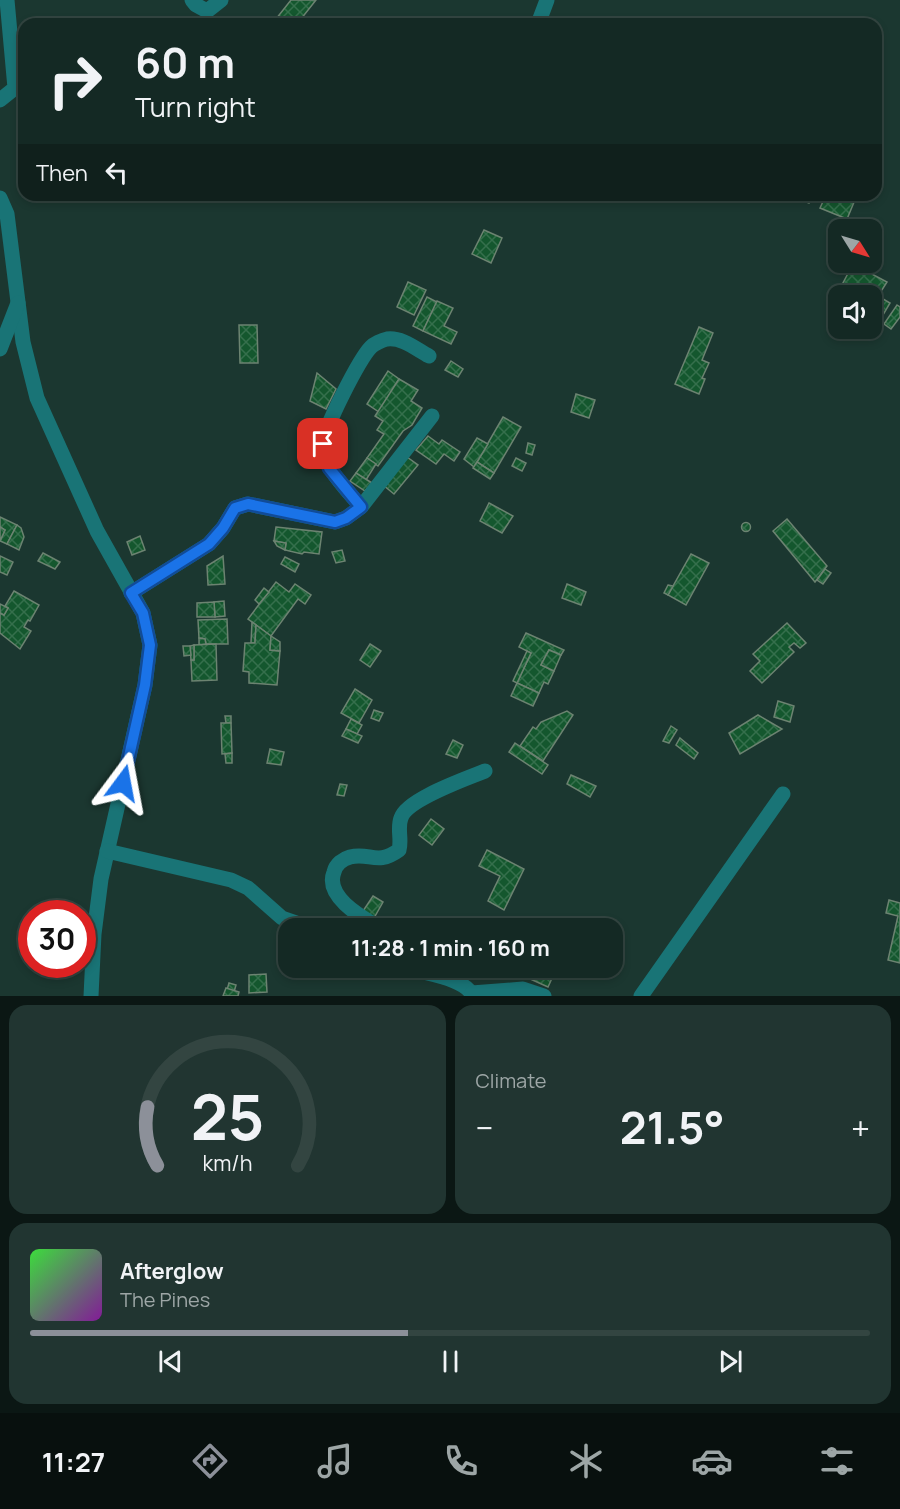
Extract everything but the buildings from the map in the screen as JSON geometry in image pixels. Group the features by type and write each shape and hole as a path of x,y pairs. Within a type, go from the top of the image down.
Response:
{"street":[{"path":"0,100 15,88 7,0"},
{"path":"192,0 207,11 221,0"},
{"path":"540,18 547,0"},
{"path":"0,198 7,214 23,342 37,398 97,531 143,613 150,645 145,685 101,879 94,934 91,996"},
{"path":"0,349 19,300"},
{"path":"361,507 329,468 323,444 327,428 363,358 372,346 387,339 400,340 429,356"},
{"path":"131,593 209,544 223,528 235,508 248,504 335,522 346,518 361,507 432,416"},
{"path":"362,918 343,903 334,887 332,876 335,867 352,856 379,859 390,857 399,850 401,818 408,808 419,800 485,771"},
{"path":"641,996 783,794"},
{"path":"107,851 231,880 248,888 282,918"},
{"path":"443,978 462,984 472,994 523,989 544,996"}],"route":[{"path":"123,783 145,685 150,645 143,613 131,593 209,544 223,528 235,508 248,504 335,522 346,518 361,507 329,468 323,444"}]}
